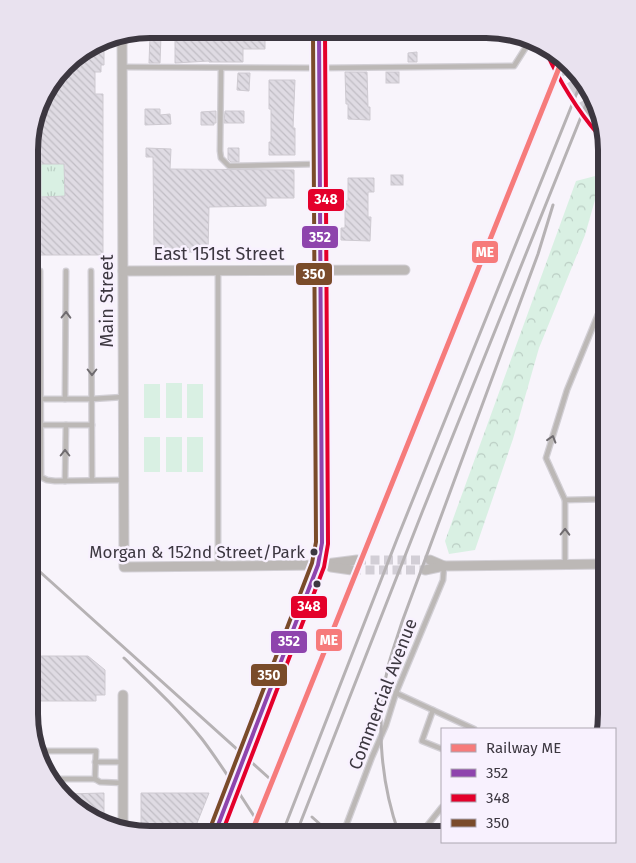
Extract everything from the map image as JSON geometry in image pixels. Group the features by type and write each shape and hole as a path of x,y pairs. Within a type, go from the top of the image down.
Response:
{"street":[{"path":"218,826 318,565 322,543 319,38"},
{"name":"Main Street","path":"122,41 124,567 218,566"},
{"name":"East 151st Street","path":"123,271 405,270"},
{"path":"218,566 318,565 356,560"},
{"path":"430,560 444,566"},
{"path":"425,570 444,566 598,564"},
{"path":"318,565 352,570"},
{"path":"123,695 123,822"}],"lane":[{"path":"122,67 319,68 514,66 527,45"},
{"path":"221,68 220,151 221,158 229,166 319,164"},
{"path":"40,271 41,477 47,480 124,480"},
{"path":"65,399 66,271"},
{"path":"92,271 92,480"},
{"path":"218,271 218,566"},
{"path":"565,564 565,500 546,458 567,390 598,314"},
{"path":"40,399 92,399 123,396"},
{"path":"40,425 92,425"},
{"path":"65,480 66,425"},
{"path":"565,500 598,499"},
{"name":"Commercial Avenue","path":"346,826 386,725 396,693 443,580 444,566"},
{"path":"396,693 472,728"},
{"path":"433,710 422,741 441,749"},
{"path":"44,751 96,751 95,779"},
{"path":"96,762 123,762"},
{"path":"58,779 95,779 100,782 123,783"},
{"path":"427,826 441,807"}],"green space":[{"path":"41,164 64,164 65,196 38,197 38,185 41,185"},
{"path":"598,175 598,190 585,235 539,348 513,439 475,550 449,554 445,541 576,181"},
{"path":"166,383 182,383 182,418 166,418"},
{"path":"144,384 160,384 160,418 144,418"},
{"path":"187,384 203,384 203,418 187,418"},
{"path":"144,437 160,437 160,472 144,472"},
{"path":"166,437 182,437 182,472 166,472"},
{"path":"187,437 203,437 203,472 187,472"}],"building":[{"path":"150,38 161,38 160,63 149,63"},
{"path":"175,38 265,38 265,49 243,49 243,62 175,63"},
{"path":"104,47 104,65 101,65 101,72 95,72 95,94 103,94 103,255 38,255 38,135 43,114 56,87 76,65","holes":["41,164 64,164 65,196 41,197"]},
{"path":"417,52 417,62 408,62 408,53"},
{"path":"345,72 367,72 370,120 348,119"},
{"path":"386,72 399,72 399,83 386,83"},
{"path":"238,73 250,73 249,91 237,90"},
{"path":"269,80 295,80 293,128 295,128 295,155 269,155 271,109 269,109"},
{"path":"145,109 160,109 160,115 170,114 171,124 145,125"},
{"path":"216,111 216,123 214,125 201,125 201,112"},
{"path":"225,111 244,111 244,123 224,123"},
{"path":"146,148 171,149 170,169 294,170 294,198 266,198 266,206 209,207 208,252 154,252 153,157 146,157"},
{"path":"228,148 239,148 239,162 231,162 228,159"},
{"path":"391,175 403,175 403,185 391,185"},
{"path":"348,178 374,178 374,192 368,192 368,217 371,217 370,241 341,240 341,228 345,228 345,201 348,201"},
{"path":"38,656 88,656 105,670 105,695 96,695 96,701 38,701"},
{"path":"104,793 104,816 87,807 72,794"},
{"path":"141,793 209,793 196,826 141,825"}],"tunnel":[{"path":"560,65 590,115"},
{"path":"357,560 430,560"},
{"path":"352,570 425,570"}],"railway":[{"path":"285,826 397,539 579,86"},
{"path":"299,826 423,510 587,101"},
{"path":"397,826 387,793 382,749 382,705 389,663 402,622 538,254 553,205"},
{"path":"38,570 269,778"},
{"path":"124,658 193,728 222,767 254,816"},
{"path":"312,817 322,826"}],"rail line":[{"name":"ME","path":"254,826 560,65"}],"transit line":[{"name":"350","path":"211,826 312,563 316,542 313,38"},
{"name":"352","path":"218,826 318,565 322,543 319,38"},
{"name":"348","path":"225,826 324,567 328,544 325,38"},
{"name":"348","path":"548,55 569,95 597,133"}],"place":[{"name":"Morgan & 152nd Street/Park","path":"314,552"}]}
